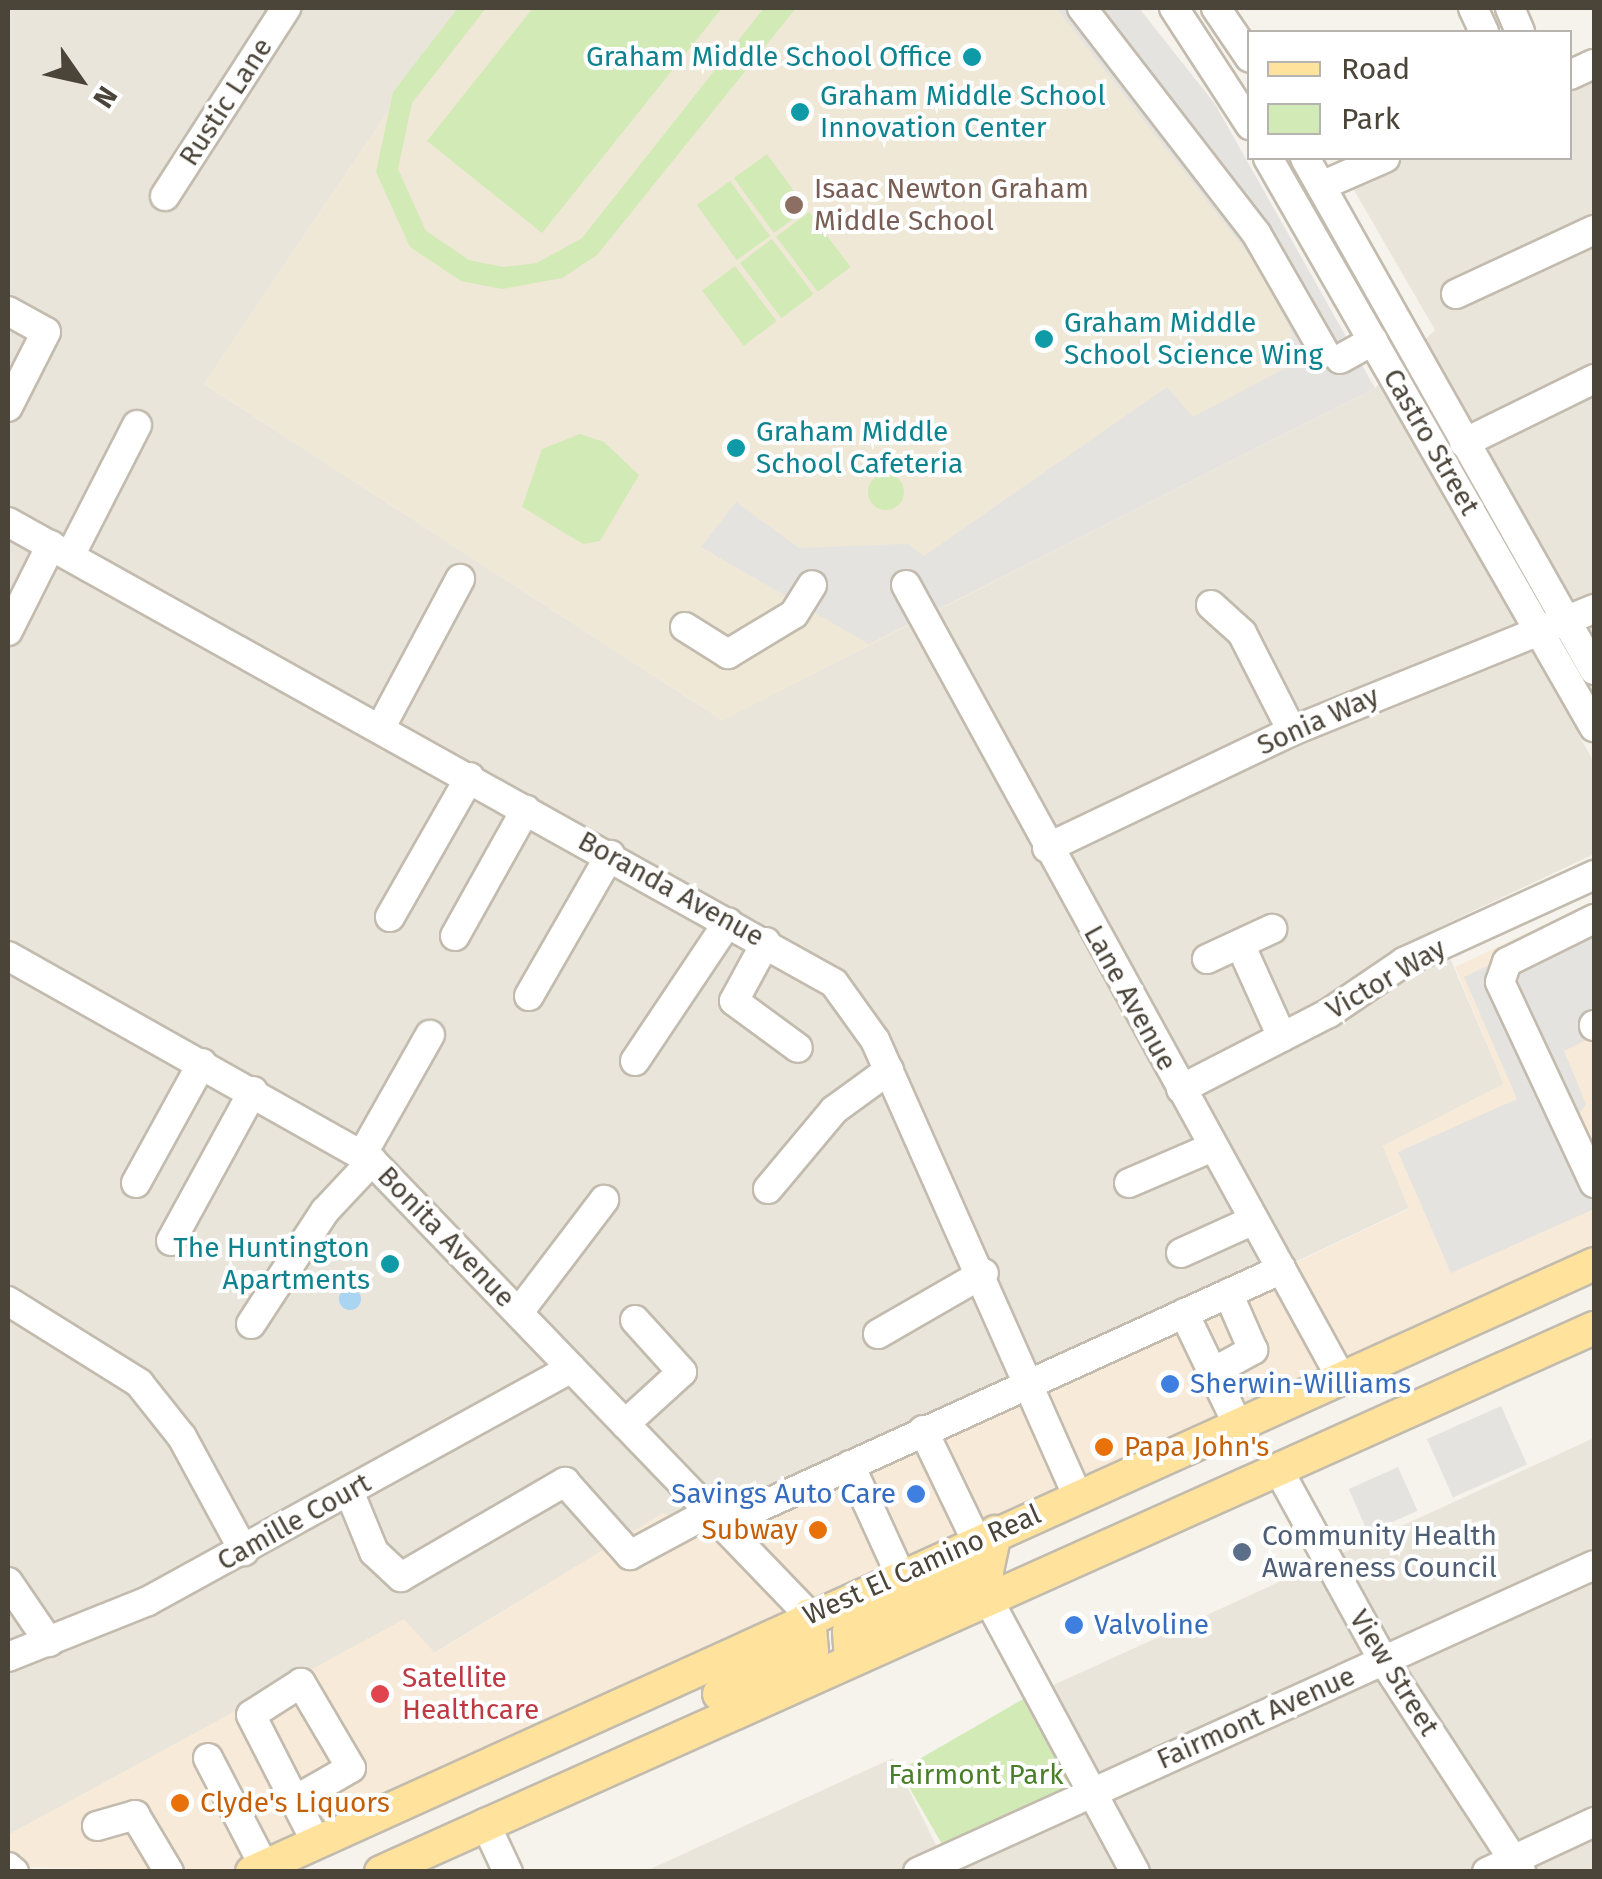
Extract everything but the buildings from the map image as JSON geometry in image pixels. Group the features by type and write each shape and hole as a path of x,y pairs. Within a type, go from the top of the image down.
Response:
{"main road":[{"name":"West El Camino Real","path":"258,1869 1340,1376 1445,1320 1594,1264"},
{"name":"West El Camino Real","path":"381,1872 1278,1469 1554,1359 1594,1328"},
{"path":"852,1660 849,1632 987,1571 986,1536"},
{"path":"500,1816 533,1781 812,1651 809,1615"}],"street":[{"name":"Rustic Lane","path":"165,196 286,8"},
{"path":"1082,8 1256,234 1332,356 1374,341"},
{"path":"1174,8 1247,120"},
{"path":"1216,8 1247,54"},
{"name":"Castro Street","path":"1269,160 1594,727"},
{"name":"Castro Street","path":"1306,160 1594,670"},
{"path":"1321,186 1380,160"},
{"path":"1456,294 1594,230"},
{"path":"8,310 46,332 8,407"},
{"path":"1464,443 1594,378"},
{"path":"8,631 137,425"},
{"name":"Boranda Avenue","path":"8,522 766,942 853,1002 1033,1379 1078,1497"},
{"path":"381,726 460,579"},
{"path":"685,627 728,654 794,614 812,585"},
{"name":"Lane Avenue","path":"906,585 918,621 1254,1220 1282,1269 1312,1303 1340,1376"},
{"path":"1211,604 1242,632 1292,731"},
{"name":"Sonia Way","path":"1047,848 1292,731 1538,627 1594,609"},
{"path":"390,916 470,777"},
{"path":"456,936 526,809"},
{"path":"529,996 610,855"},
{"name":"Victor Way","path":"1181,1090 1282,1038 1404,962 1594,874"},
{"path":"1594,919 1500,971 1594,1183"},
{"path":"635,1061 728,922"},
{"path":"1207,959 1272,929"},
{"path":"766,942 734,1001 798,1048"},
{"path":"1240,944 1282,1038"},
{"name":"Bonita Avenue","path":"8,956 367,1158 809,1615"},
{"path":"251,1324 325,1211 367,1158 430,1035"},
{"path":"136,1183 202,1063"},
{"path":"768,1189 834,1110 888,1070"},
{"path":"171,1241 253,1091"},
{"path":"1130,1182 1213,1147"},
{"path":"519,1312 604,1200"},
{"path":"1181,1253 1254,1220"},
{"path":"349,1491 374,1552 401,1577 565,1482 630,1554 850,1464 1282,1269"},
{"path":"878,1334 984,1274"},
{"path":"1213,1372 1253,1350 1228,1294"},
{"path":"8,1301 139,1383 182,1437 244,1551"},
{"path":"1184,1312 1238,1423"},
{"path":"625,1424 682,1372 635,1320"},
{"name":"Camille Court","path":"8,1658 244,1551 572,1368"},
{"path":"923,1430 986,1536"},
{"path":"850,1464 900,1574"},
{"name":"View Street","path":"1278,1469 1382,1660 1517,1865"},
{"name":"Fairmont Avenue","path":"918,1872 1594,1565"},
{"path":"8,1582 49,1642"},
{"path":"988,1598 1136,1872"},
{"path":"208,1758 258,1869"},
{"path":"297,1799 316,1842"},
{"path":"96,1826 135,1815 169,1872"},
{"path":"500,1816 508,1872"},
{"path":"1487,1872 1517,1865 1594,1822"},
{"path":"8,1867 14,1872"}],"shaded area":[{"path":"8,8 458,8 204,384 722,720 1375,388 1435,330 1340,166 1353,160 1572,160 1572,61 1594,50 1594,725 1578,734 1594,762 1594,854 1437,928 1504,1084 1383,1146 1409,1208 719,1535 663,1514 434,1653 404,1620 8,1835"},
{"name":"Isaac Newton Graham Middle School","path":"458,8 1137,8 1375,388 722,720 204,384"},
{"path":"1056,8 1139,8 1215,104 1375,388 869,644 701,547 736,502 799,548 908,544 924,556 1167,387 1193,417 1293,364 1291,330 1253,260"},
{"path":"1594,901 1594,1264 252,1871 8,1867 8,1835 404,1619 435,1653 663,1513 720,1535 1409,1209 1383,1146 1504,1084 1455,967"},
{"path":"1594,914 1594,1036 1564,1051 1586,1104 1576,1119 1594,1161 1594,1209 1451,1273 1398,1152 1517,1099 1464,977"},
{"path":"1501,1406 1527,1464 1453,1497 1427,1439"},
{"path":"1594,1438 1594,1871 644,1872 893,1758 937,1847 1075,1786 1025,1698"},
{"path":"1398,1467 1418,1511 1368,1533 1349,1489"}],"green space":[{"path":"458,8 486,8 412,103 398,169 426,231 469,260 503,267 537,263 582,238 764,8 796,8 597,255 562,278 502,289 461,281 410,247 376,172 393,92"},
{"path":"533,8 722,8 542,233 427,141"},
{"path":"767,154 807,209 774,233 734,178"},
{"path":"730,181 770,236 737,260 697,205"},
{"path":"809,212 851,267 818,292 776,237"},
{"path":"772,239 814,294 782,318 740,263"},
{"path":"735,266 777,321 744,346 702,291"},
{"path":"580,434 604,442 639,475 600,541 583,544 522,507 542,449"},
{"path":"886,474 899,479 904,492 899,505 886,510 873,505 868,492 873,479"},
{"name":"Fairmont Park","path":"1025,1698 1076,1786 950,1859 899,1770"}],"water":[{"path":"350,1288 358,1291 358,1307 350,1310 342,1307 339,1299 342,1291"}],"place":[{"name":"Graham Middle School Office","path":"972,57"},
{"name":"Graham Middle School Innovation Center","path":"800,112"},
{"name":"Isaac Newton Graham Middle School","path":"794,205"},
{"name":"Graham Middle School Science Wing","path":"1044,339"},
{"name":"Graham Middle School Cafeteria","path":"736,448"},
{"name":"The Huntington Apartments","path":"390,1264"},
{"name":"Sherwin-Williams","path":"1170,1384"},
{"name":"Papa John's","path":"1104,1447"},
{"name":"Savings Auto Care","path":"916,1494"},
{"name":"Subway","path":"818,1530"},
{"name":"Community Health Awareness Council","path":"1242,1552"},
{"name":"Valvoline","path":"1074,1625"},
{"name":"Satellite Healthcare","path":"380,1694"},
{"name":"Clyde's Liquors","path":"180,1803"}]}
